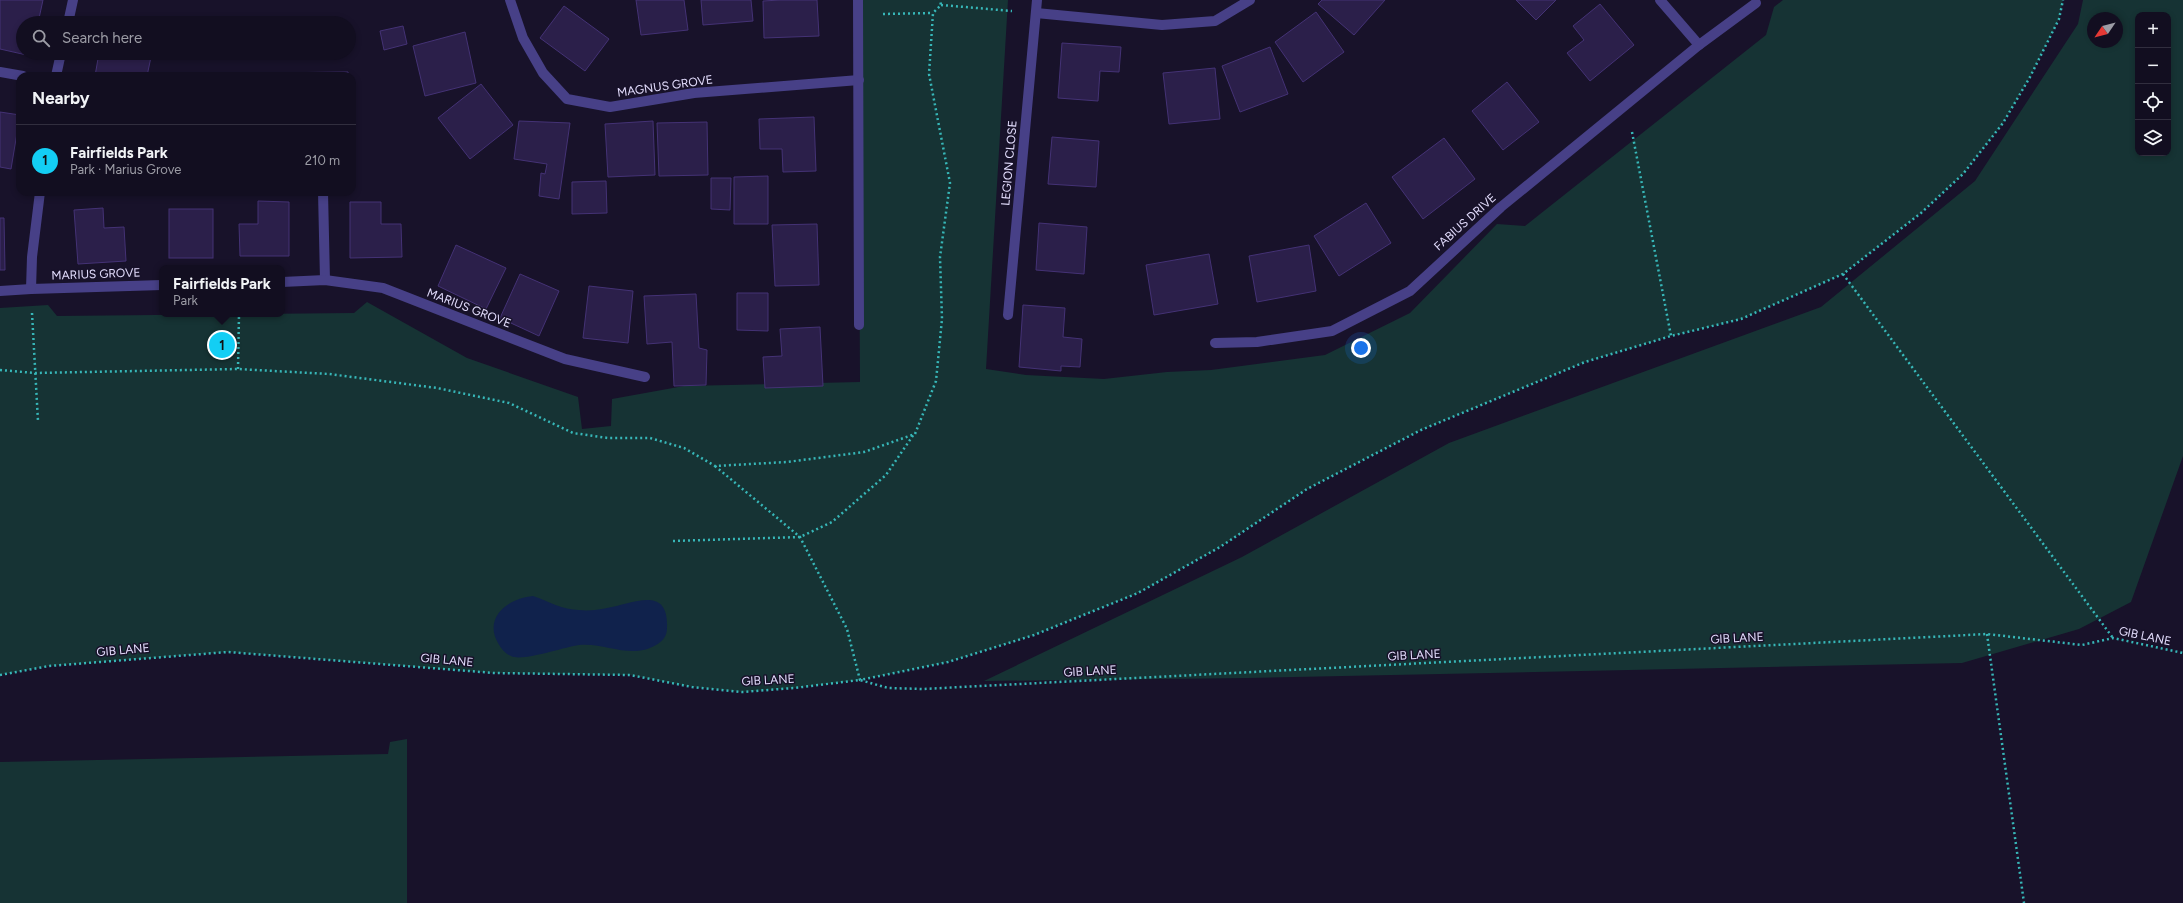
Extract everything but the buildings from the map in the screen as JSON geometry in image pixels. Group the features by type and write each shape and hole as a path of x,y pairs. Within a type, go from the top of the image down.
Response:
{"street":[{"path":"70,16 73,0"},
{"name":"MAGNUS GROVE","path":"510,0 523,38 543,73 567,99 610,107 694,94 859,80"},
{"path":"858,0 859,325"},
{"name":"LEGION CLOSE","path":"1008,315 1037,0"},
{"path":"1036,13 1162,26 1215,21 1250,0"},
{"path":"1660,0 1699,45"},
{"name":"FABIUS DRIVE","path":"1215,343 1257,342 1332,331 1410,291 1501,207 1699,45 1756,3"},
{"path":"57,72 59,60"},
{"path":"0,72 16,75"},
{"path":"31,289 32,257 40,196"},
{"path":"323,196 325,280"},
{"name":"MARIUS GROVE","path":"285,282 325,280 383,288 565,359 645,377"},
{"name":"MARIUS GROVE","path":"0,291 159,285"}],"path":[{"path":"715,466 800,538 847,629 860,680 948,662 1027,637 1138,593 1220,547 1307,489 1421,430 1585,362 1671,336 1741,319 1843,274 1920,213 1963,174 2003,123 2030,77 2059,19 2063,0"},
{"path":"941,5 1036,13"},
{"path":"858,14 933,13"},
{"path":"1626,105 1671,336"},
{"path":"1843,274 2114,638"},
{"path":"31,289 38,421"},
{"path":"238,369 239,317"},
{"path":"673,541 800,538 832,522 886,475 915,434"},
{"path":"1988,634 2024,903"},
{"name":"GIB LANE","path":"0,675 57,666 228,652 494,673 630,675 692,687 742,692 794,688 860,680 888,688 923,689 1988,634 2082,645 2114,638 2183,653"}],"green space":[{"path":"858,0 1008,0 986,369 1026,375 1104,379 1167,372 1211,370 1325,355 1410,313 1497,224 1525,226 1766,35 1774,7 1783,0 2063,0 2059,19 2030,77 2003,123 1963,174 1921,213 1843,274 1741,319 1671,336 1585,362 1421,430 1307,489 1220,547 1138,593 1034,635 948,662 860,680 794,688 742,692 692,687 630,675 494,673 228,652 49,666 0,675 0,308 48,305 57,316 159,315 159,317 285,317 285,314 354,313 367,302 467,358 578,397 582,429 611,426 612,399 684,386 860,382"},
{"path":"2083,0 2183,0 2183,456 2131,602 2079,629 1962,663 1247,678 984,681 1242,557 1449,443 1821,307 1975,181 2078,24"},
{"path":"407,739 407,903 0,903 0,762 388,754 390,742"}],"water":[{"path":"533,596 573,610 600,609 637,601 655,601 662,606 666,614 666,633 663,640 656,645 637,651 579,645 533,656 511,656 502,649 494,634 496,617 507,605"}],"place":[{"name":"Fairfields Park","path":"222,345"}]}
